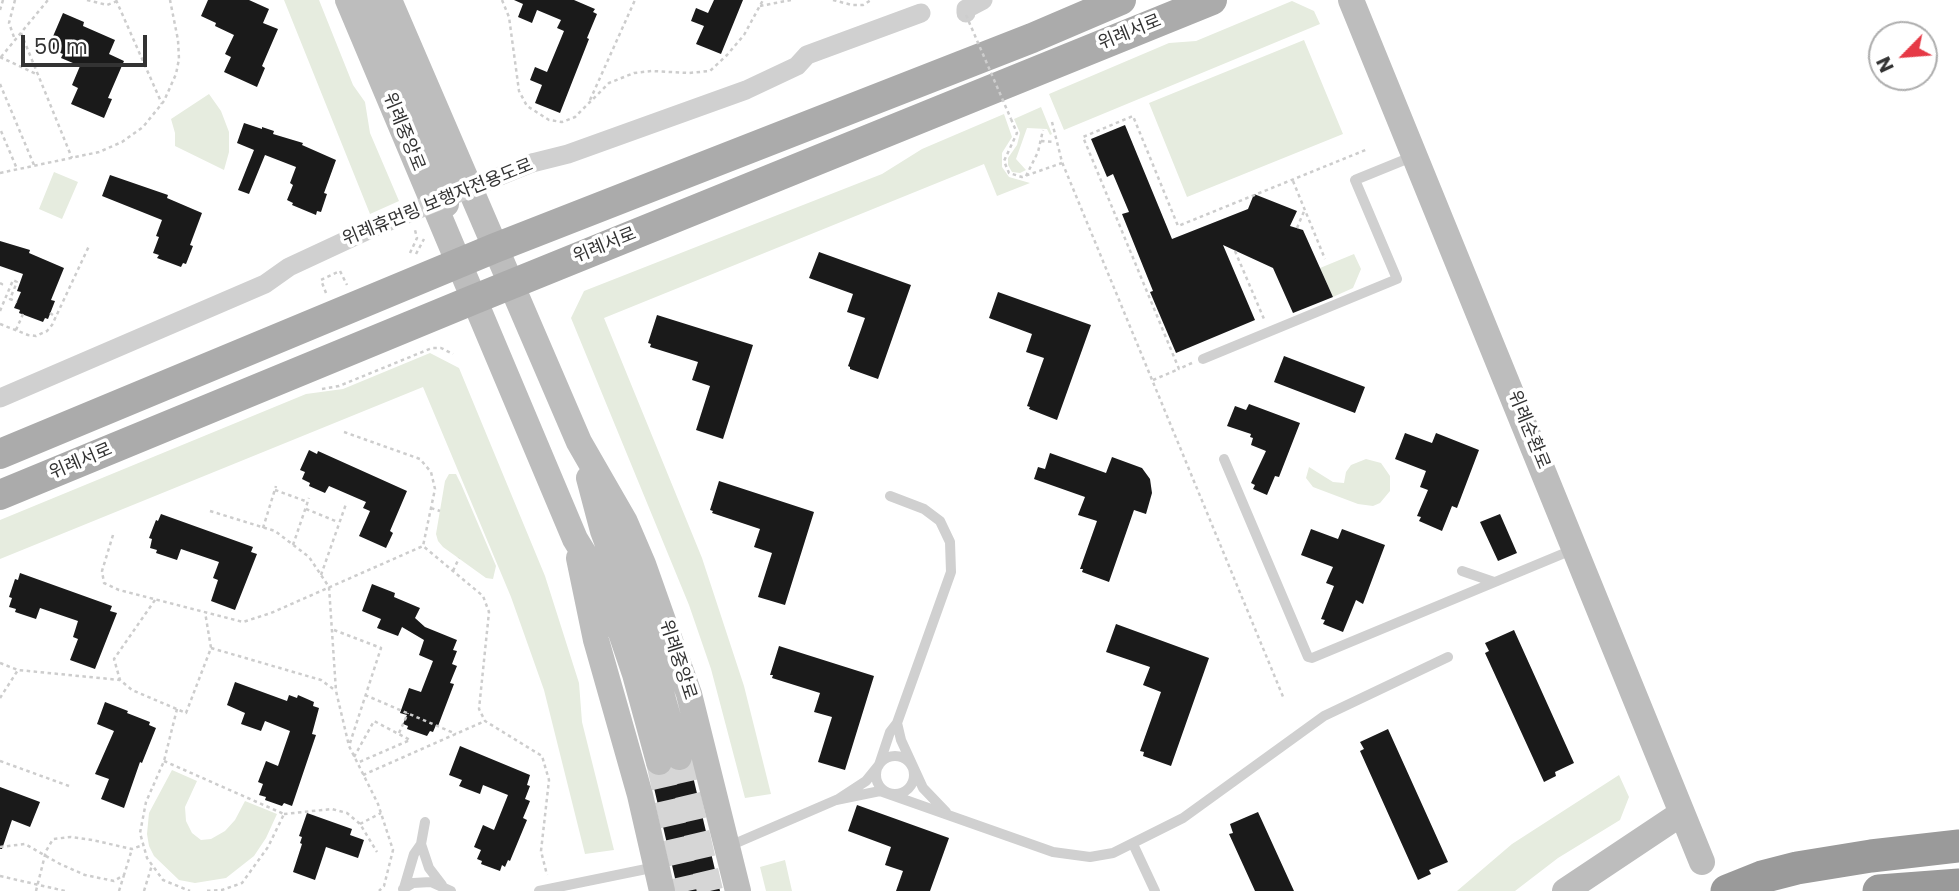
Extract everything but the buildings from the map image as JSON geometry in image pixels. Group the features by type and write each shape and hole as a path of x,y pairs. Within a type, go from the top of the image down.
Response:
{"highway":[{"path":"1727,891 1762,877 1797,868 1959,846"},
{"path":"1879,891 1959,885"}],"main road":[{"name":"위례중앙로","path":"348,0 575,539 607,591 635,674 669,760 654,667 603,531 579,442"},
{"name":"위례중앙로","path":"369,0 437,165 459,264"},
{"name":"위례중앙로","path":"389,0 579,442 625,522 666,623 689,694 738,891"},
{"name":"위례중앙로","path":"407,0 473,157 495,248"},
{"name":"위례서로","path":"0,454 495,248 1032,38 1121,0"},
{"name":"위례서로","path":"0,495 510,284 1212,0"},
{"name":"위례순환로","path":"1350,0 1702,862"},
{"name":"위례중앙로","path":"575,539 596,640 634,769 660,879"},
{"path":"1565,891 1682,813"}],"street":[{"path":"966,14 966,9 983,0"},
{"name":"위례휴먼링 보행자전용도로","path":"0,398 265,284 289,267 374,227 532,163 568,154 746,90 797,66 807,55 921,13"}],"lane":[{"path":"1203,359 1397,279 1355,180 1415,155"},
{"path":"1224,459 1308,657 1312,659 1576,548"},
{"path":"890,496 924,509 935,517 948,535 952,550 947,586 897,723 890,732 876,771 878,784 882,789 930,810 946,812 1067,855 1102,856 1133,844 1184,818 1324,716 1448,657"},
{"path":"1462,571 1494,582"},
{"path":"897,723 911,765 928,795 946,812"},
{"path":"727,847 836,800 866,781 888,757 901,757 914,770 913,783 905,792 892,794 874,790 850,799 836,800"},
{"path":"402,890 414,854 421,844 425,822"},
{"path":"421,844 429,868 447,888"},
{"path":"1133,844 1155,891"},
{"path":"539,891 660,879"},
{"path":"402,890 413,883 431,882 447,888"}],"path":[{"path":"0,10 3,0"},
{"path":"15,0 9,23 15,40"},
{"path":"38,75 0,57 48,0"},
{"path":"87,0 105,5 118,0 162,104"},
{"path":"0,173 99,152 122,142 143,127 171,89 179,59 177,31 170,0"},
{"path":"502,0 509,17 519,91 527,106 549,120 562,122 575,117 609,83 634,73 710,71 744,35 763,0"},
{"path":"589,103 635,0"},
{"path":"760,6 791,0"},
{"path":"833,0 852,5 863,5 871,0"},
{"path":"966,14 1017,133 1013,145 1006,153 1005,168 1014,176 1026,176 1062,163"},
{"path":"21,33 72,158"},
{"path":"0,84 34,165"},
{"path":"1179,369 1083,137 1133,116 1178,226 1368,149"},
{"path":"1052,122 1062,163 1284,699"},
{"path":"1026,176 1043,130"},
{"path":"1,131 17,169"},
{"path":"1041,141 1057,142"},
{"path":"1292,180 1325,259"},
{"path":"1297,228 1305,209"},
{"path":"1218,210 1222,217"},
{"path":"0,324 36,336 47,331 57,317 89,246"},
{"path":"1235,251 1269,332"},
{"path":"328,270 331,275"},
{"path":"326,293 321,280 340,271 347,285"},
{"path":"0,311 13,280 17,282 10,299 17,302"},
{"path":"50,313 57,317"},
{"path":"16,330 23,314"},
{"path":"1152,380 1203,359"},
{"path":"344,432 420,459 431,472 435,489 423,546"},
{"path":"263,527 276,488 309,500 293,545"},
{"path":"320,575 346,503"},
{"path":"431,508 440,511"},
{"path":"306,509 340,523"},
{"path":"210,511 275,531 309,557 329,587 336,691 349,746 381,813 393,849 384,886 379,891"},
{"path":"113,535 102,571 104,583 118,590 243,622 271,613 423,546"},
{"path":"423,546 483,596 489,612 480,709 485,721 542,756 549,780 541,851 551,888"},
{"path":"453,571 459,558"},
{"path":"120,680 114,659 155,600"},
{"path":"0,663 18,670 120,680 132,690 186,713 211,648 205,612"},
{"path":"332,629 381,648 349,746"},
{"path":"211,648 321,680 336,691"},
{"path":"0,698 18,670"},
{"path":"365,695 456,734"},
{"path":"177,709 164,761 146,802 140,833 152,865 163,880 190,891"},
{"path":"399,734 408,713"},
{"path":"354,757 374,721 410,740 357,763"},
{"path":"363,775 485,721"},
{"path":"0,761 69,786"},
{"path":"164,761 284,814 332,809 347,813 360,824 377,852"},
{"path":"360,824 381,813"},
{"path":"204,891 222,890 242,883 268,847 284,814"},
{"path":"37,891 45,855 53,839 71,838 132,849 144,845"},
{"path":"0,847 25,844 60,864 85,874 114,881 124,875"},
{"path":"119,891 132,849"},
{"path":"144,891 152,865"},
{"path":"0,876 65,891"}],"shaded area":[{"path":"284,0 319,0 353,85 365,102 370,133 399,201 370,214"},
{"path":"1292,1 1314,11 1320,24 1064,130 1049,94 1169,43 1196,41"},
{"path":"1304,40 1343,134 1187,197 1149,103"},
{"path":"209,94 221,111 229,132 229,152 224,170 175,146 171,119"},
{"path":"1041,107 1052,134 1050,135 1047,129 1027,128 1016,159 1026,170 1020,173 1012,172 1008,158 1017,145 1020,133 1014,119"},
{"path":"1004,114 1012,137 1002,153 1002,167 1009,177 1030,183 997,196 984,164 604,318 702,558 744,686 771,794 745,798 711,669 689,605 571,318 584,291 882,174 922,149"},
{"path":"54,172 78,182 62,219 39,209"},
{"path":"1354,254 1361,269 1353,288 1333,297 1320,268"},
{"path":"430,353 459,368 545,576 579,683 582,722 614,850 585,854 544,690 511,597 423,387 0,559 0,520 306,394 343,389"},
{"path":"1366,459 1381,463 1390,476 1390,491 1380,503 1373,506 1358,504 1313,487 1306,478 1309,467 1333,482 1344,483 1346,472 1351,465"},
{"path":"449,474 456,474 496,566 493,579 486,578 438,541 436,534 445,481"},
{"path":"172,770 197,781 185,807 186,821 192,833 201,840 211,839 225,831 235,820 245,801 277,814 254,856 226,878 195,883 179,880 154,856 149,846 149,813"},
{"path":"1619,775 1629,797 1620,820 1558,858 1515,891 1457,891 1512,844"},
{"path":"785,860 792,891 766,891 760,867"}],"tunnel":[{"path":"679,757 710,891"},
{"path":"659,762 688,891"}]}
